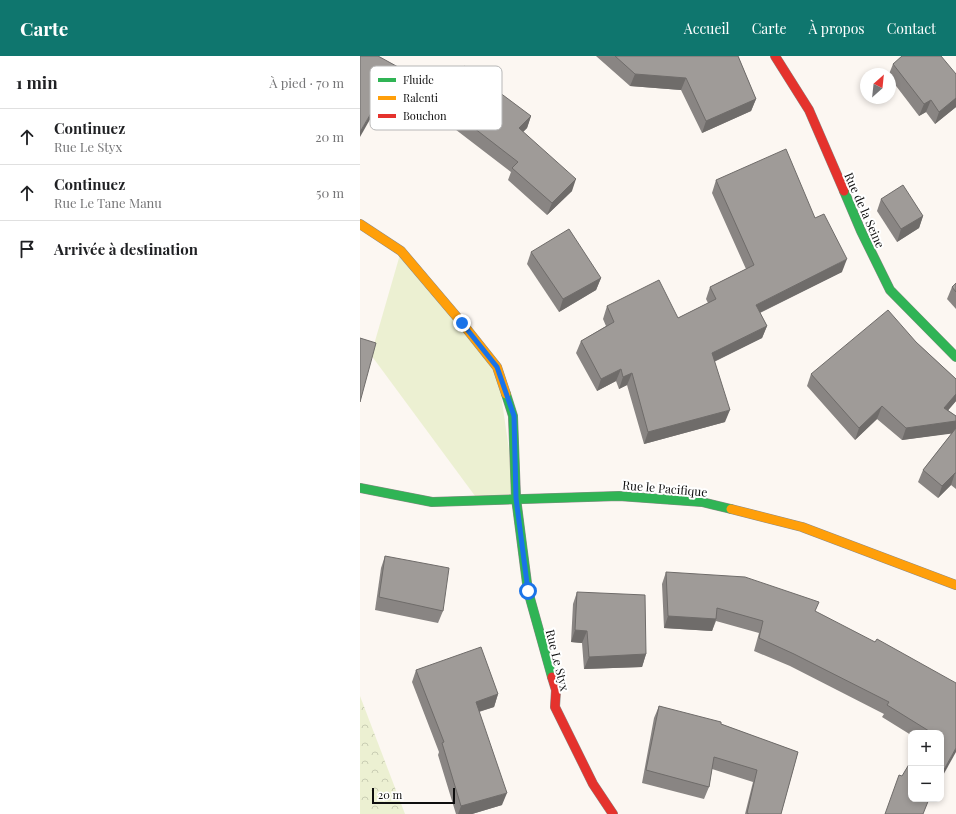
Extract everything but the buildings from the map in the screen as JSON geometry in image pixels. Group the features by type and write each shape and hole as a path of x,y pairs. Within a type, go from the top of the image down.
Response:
{"street":[{"name":"Rue de la Seine","path":"775,56 809,110 861,231 890,290 956,357"},
{"name":"Rue Le Styx","path":"360,224 401,251 497,367 514,416 516,498 528,591 556,690 555,707 593,784 613,814"},
{"name":"Rue le Pacifique","path":"360,488 432,502 516,498 619,496 702,502 802,527 956,586"}],"green space":[{"path":"401,251 497,367 516,498 478,500 371,355"},
{"path":"360,696 405,814 360,814"}],"traffic: fast":[{"path":"844,191 861,231 890,290 956,357"},
{"path":"506,394 513,416 516,498 528,591 552,677"},
{"path":"360,488 432,502 619,496 702,502 731,509"}],"traffic: slow":[{"path":"360,224 401,251 497,367 506,394"},
{"path":"731,509 802,527 956,585"}],"traffic: jam":[{"path":"775,56 809,110 844,191"},
{"path":"552,677 556,690 555,707 593,784 613,814"}],"route":[{"path":"462,323 497,367 514,416 516,498 528,591"}]}
